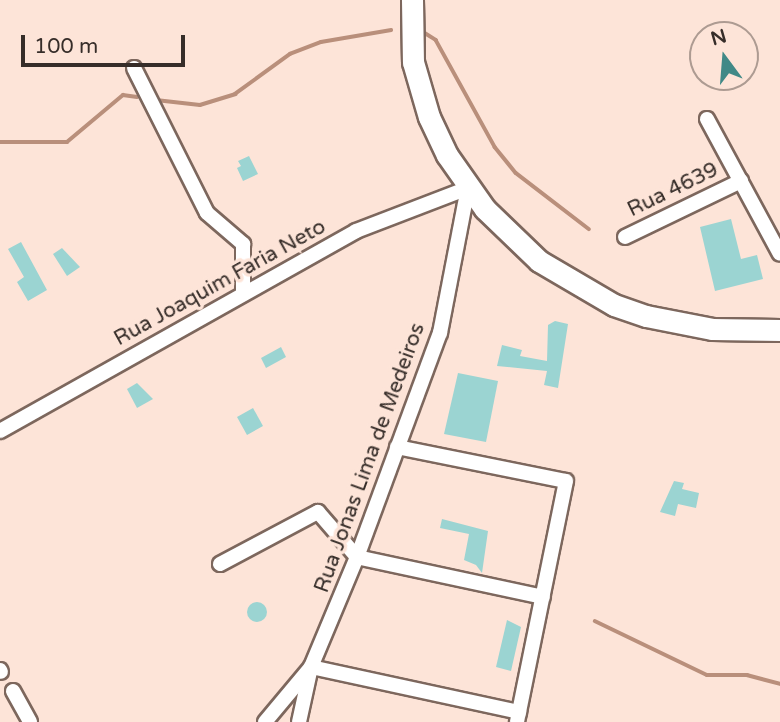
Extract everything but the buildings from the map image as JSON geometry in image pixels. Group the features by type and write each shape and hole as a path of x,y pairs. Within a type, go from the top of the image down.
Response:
{"main road":[{"path":"412,0 413,62 419,89 447,155 468,188 539,261 614,305 678,324 780,330"}],"street":[{"path":"134,68 154,115 181,156 207,213 243,244 243,294"},
{"path":"707,119 780,254"},
{"name":"Rua 4639","path":"625,237 741,181"},
{"name":"Rua Joaquim Faria Neto","path":"0,431 356,231 468,188"},
{"name":"Rua Jonas Lima de Medeiros","path":"265,722 312,667 356,557 440,333 468,188"},
{"path":"299,722 312,667 518,717 566,481 397,447"},
{"path":"220,564 318,512 356,557 542,597"},
{"path":"13,691 30,722"}],"waterway":[{"path":"156,100 200,105 235,94 290,54 321,42 391,30"},
{"path":"425,33 436,40 495,147 516,173 589,229"},
{"path":"0,142 67,142 123,95 137,97"},
{"path":"595,621 707,675 747,675 780,684"}]}
